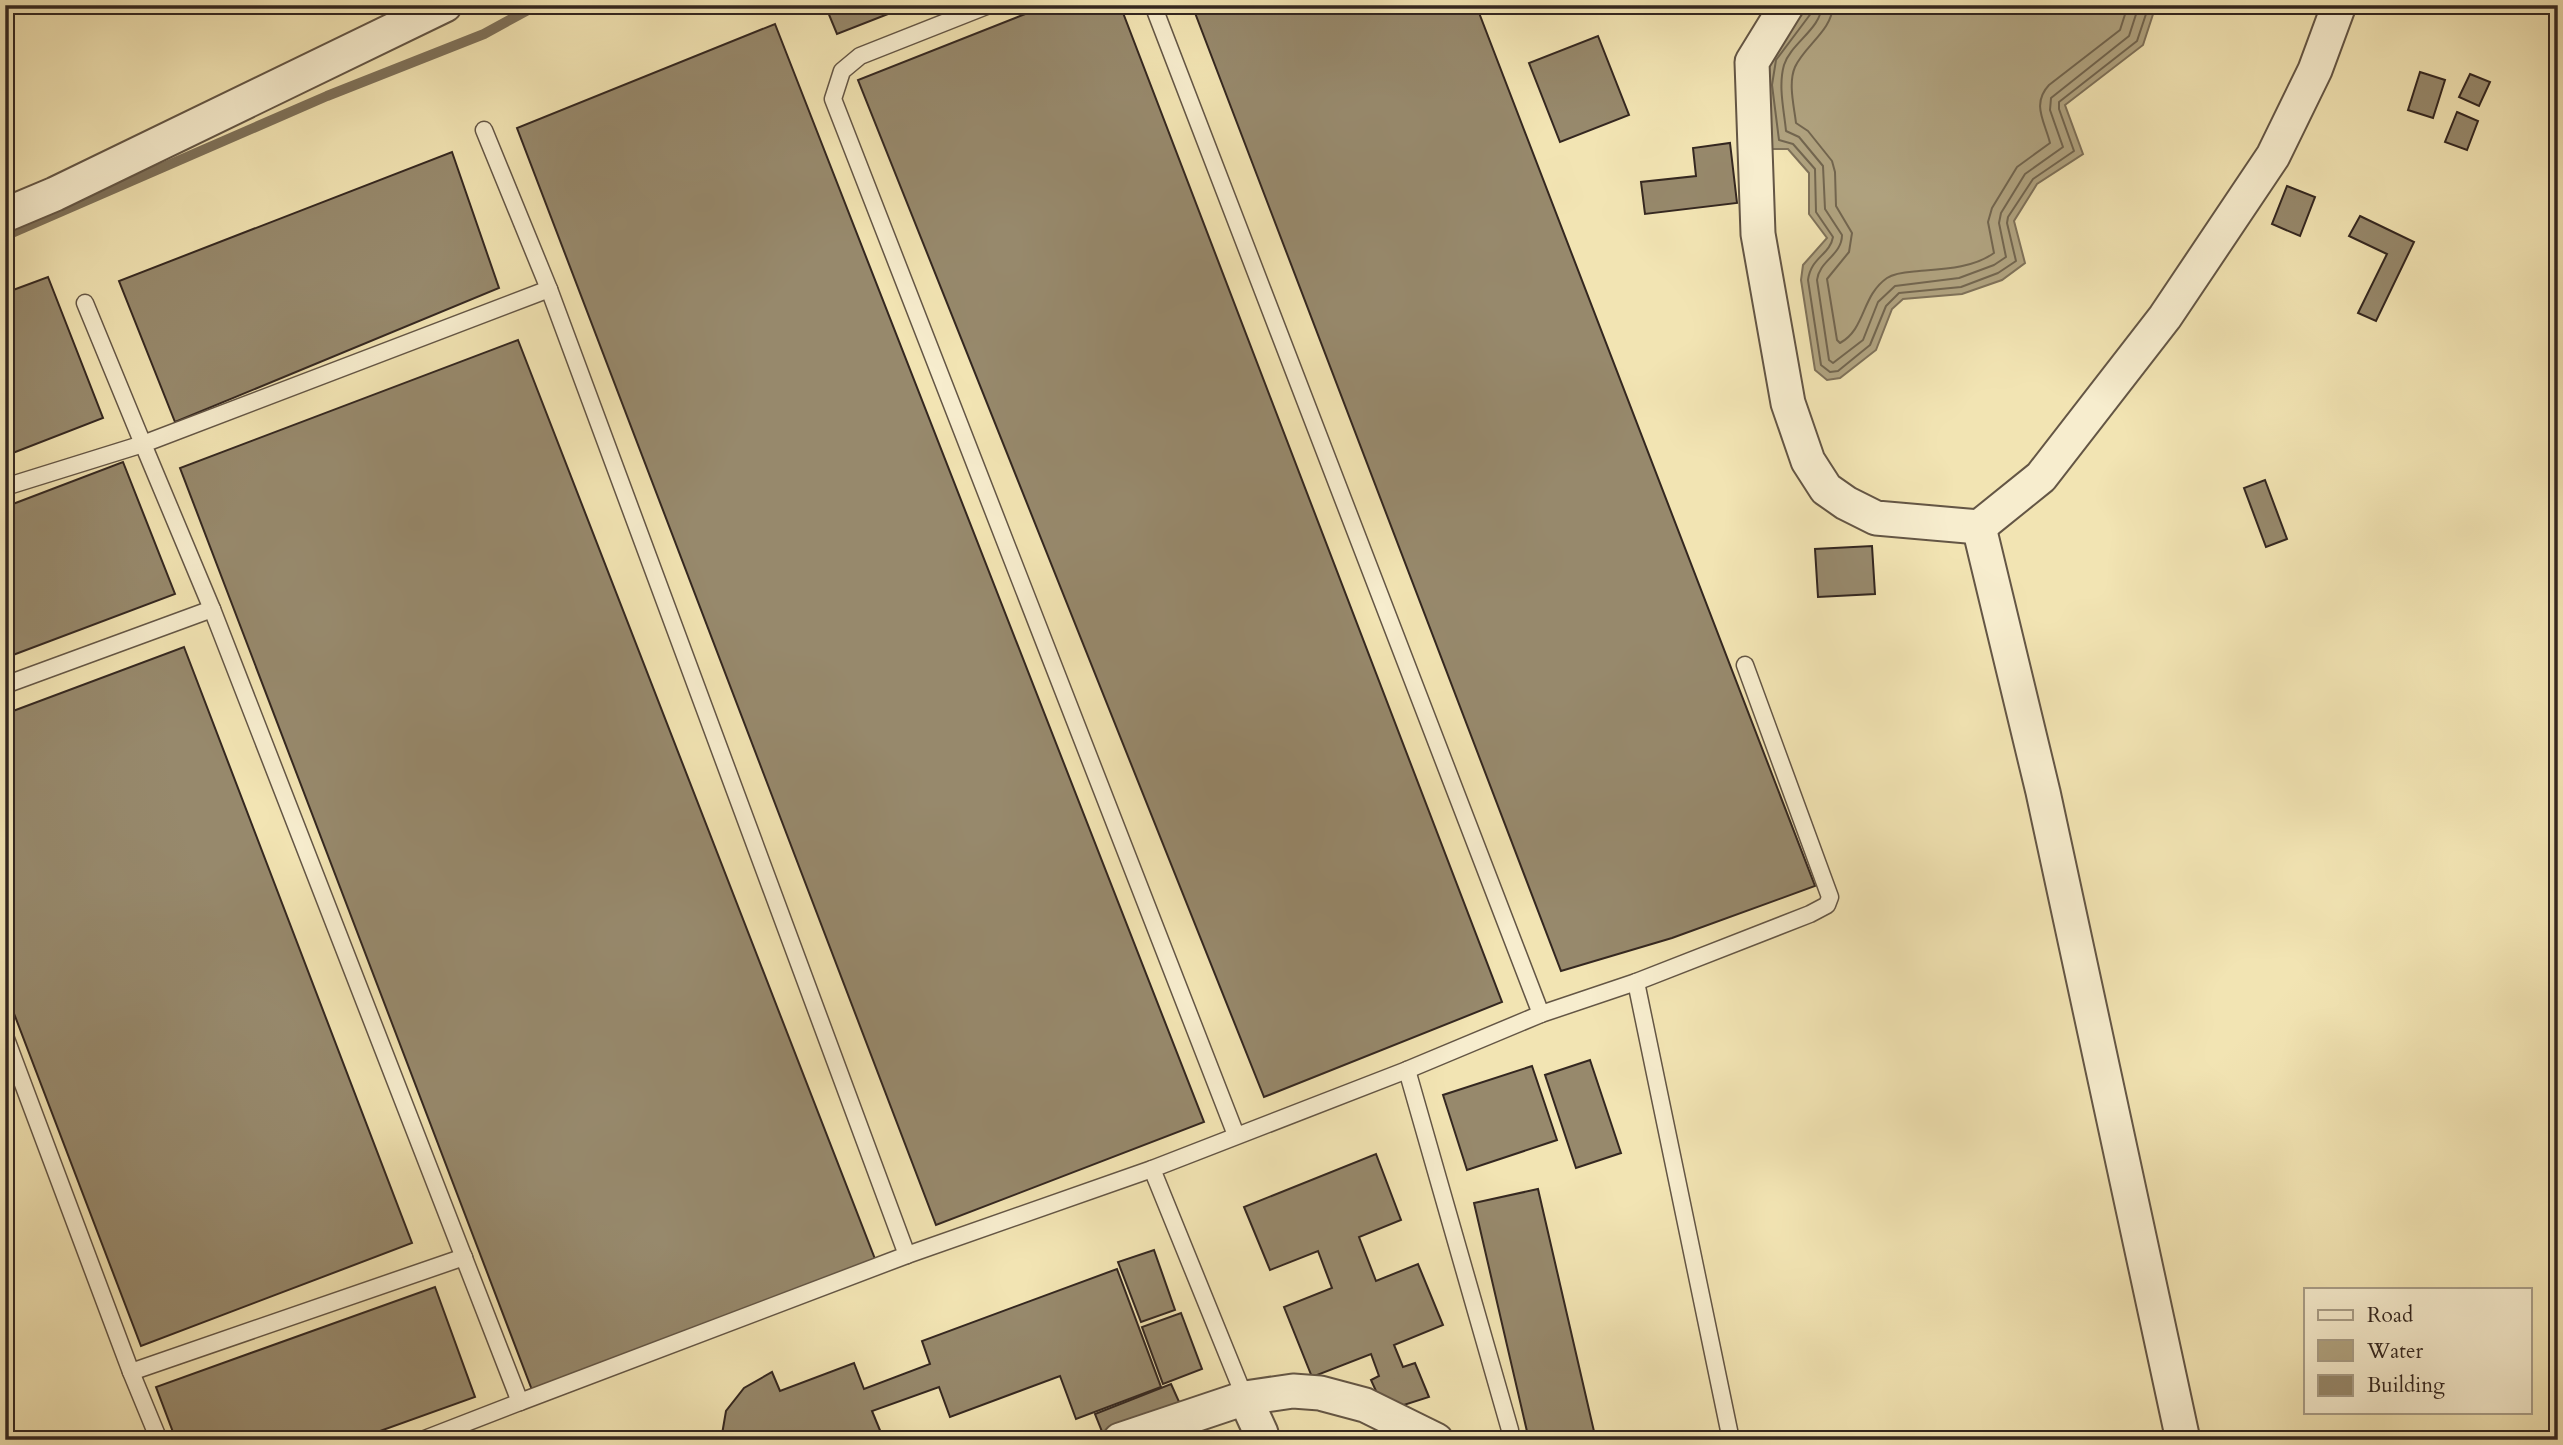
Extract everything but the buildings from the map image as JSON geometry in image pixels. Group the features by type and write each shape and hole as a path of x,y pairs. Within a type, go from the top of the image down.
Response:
{"street":[{"path":"5,215 55,194 445,5"},
{"path":"1787,5 1752,62 1758,234 1788,403 1808,461 1826,489 1876,518 1979,527 2041,477 2165,317 2273,156 2315,70 2339,5"},
{"path":"1979,527 2043,792 2183,1440"},
{"path":"1121,1440 1245,1398 1293,1391 1320,1393 1365,1405 1436,1440"},
{"path":"1245,1398 1261,1433 1261,1440"}],"lane":[{"path":"989,5 860,56 842,71 833,99 1237,1135"},
{"path":"1153,5 1541,1014"},
{"path":"484,130 549,289 907,1255"},
{"path":"5,487 143,444 549,289"},
{"path":"85,303 212,609 520,1402"},
{"path":"5,685 212,609"},
{"path":"422,1440 907,1255 1153,1169 1407,1070 1541,1014 1636,982 1827,905 1830,897 1745,665"},
{"path":"1636,982 1731,1440"},
{"path":"5,1036 159,1440"},
{"path":"1407,1070 1510,1430"},
{"path":"1153,1169 1245,1398"},
{"path":"131,1372 464,1257"}],"water":[{"path":"1809,5 2156,5 2143,45 2065,105 2083,154 2037,184 2014,221 2025,263 2002,280 1962,294 1903,299 1892,309 1876,350 1840,378 1827,380 1815,370 1801,280 1803,265 1827,238 1809,214 1809,173 1788,149 1772,149 1765,85 1770,56"}],"waterway":[{"path":"5,236 327,96 484,34 537,5"}]}
